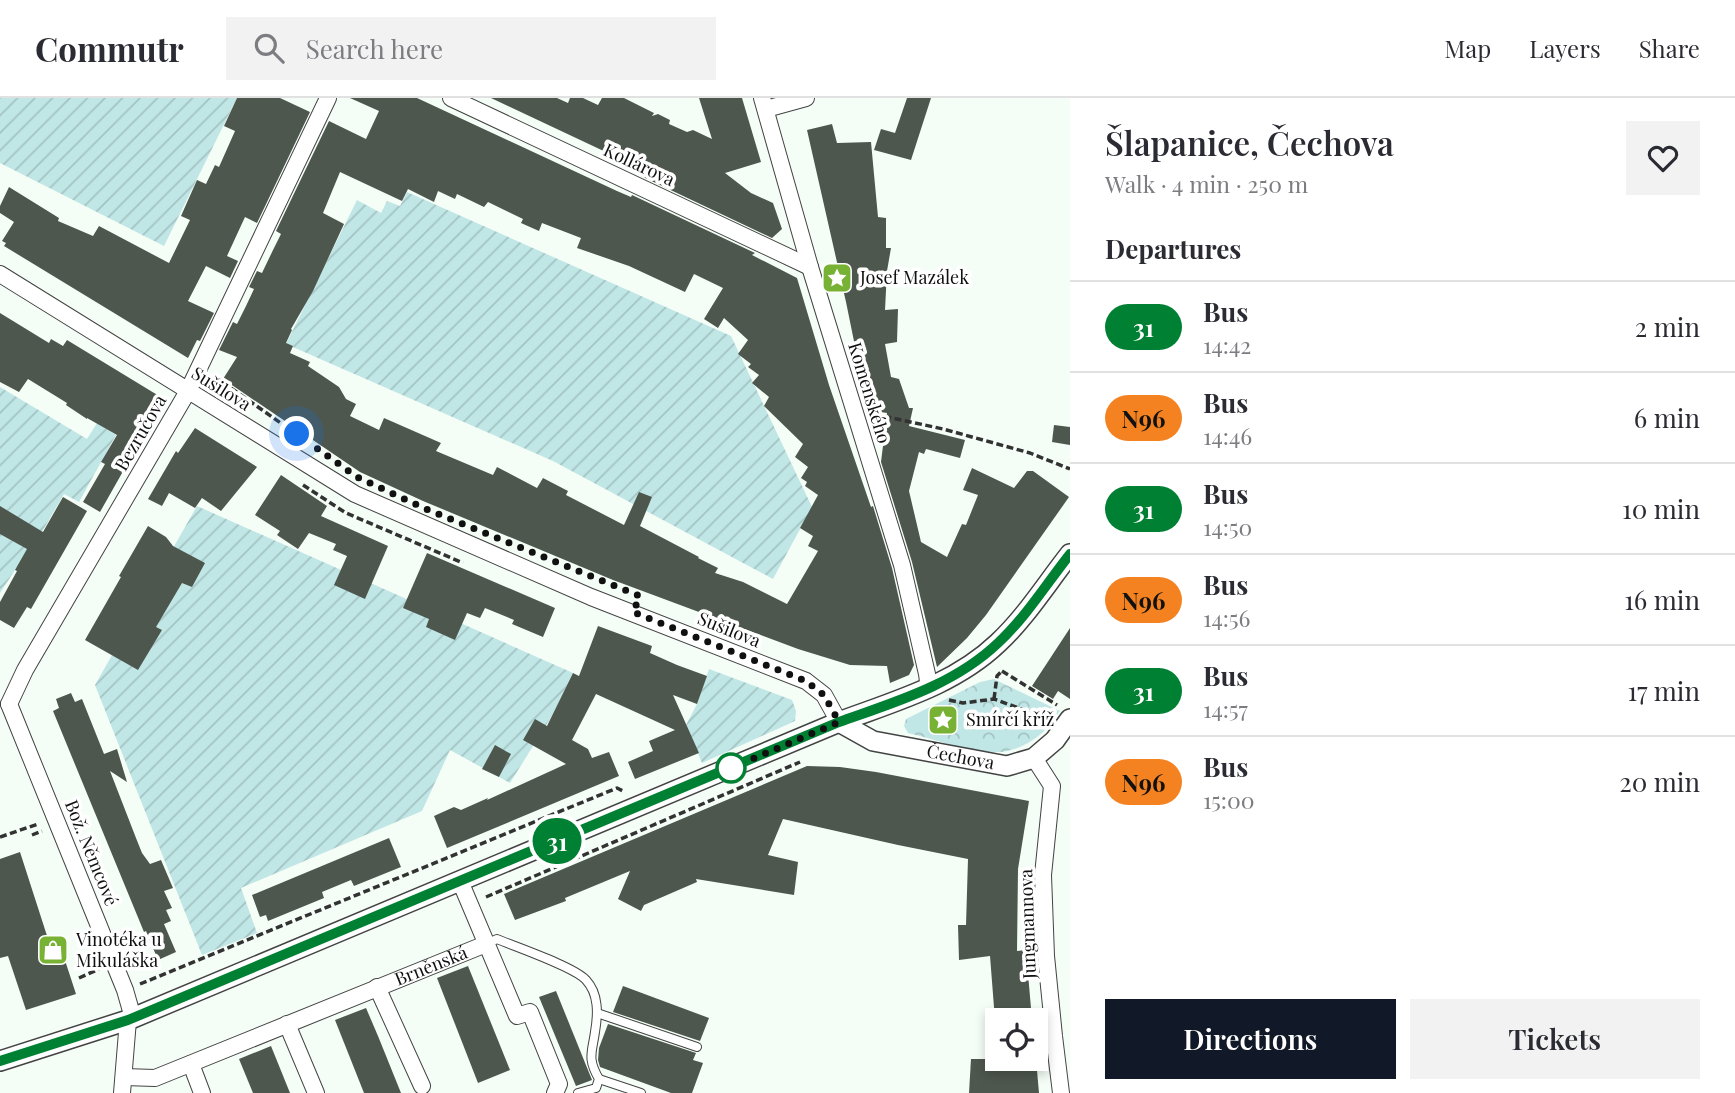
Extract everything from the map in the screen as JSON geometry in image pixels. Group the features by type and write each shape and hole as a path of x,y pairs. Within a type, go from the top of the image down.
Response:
{"street":[{"name":"Bezručova","path":"5,703 188,391 328,98"},
{"name":"Kollárova","path":"451,98 810,267"},
{"name":"Komenského","path":"806,98 764,104 810,267 902,565 928,674 929,689"},
{"name":"Sušilova","path":"0,274 355,495 591,597 806,681 824,695 839,722"},
{"path":"0,1061 130,1019 839,722 929,689 974,663 999,643 1070,554"},
{"name":"Bož. Němcové","path":"5,703 125,990 130,1019"},
{"path":"1034,758 1055,740 1062,718"},
{"name":"Čechova","path":"839,722 873,741 1007,766 1034,758"},
{"name":"Jungmannova","path":"1034,758 1052,786 1043,875 1046,956 1061,1093"},
{"name":"Brněnská","path":"460,881 517,1016 530,1012 557,1088"},
{"name":"Brněnská","path":"130,1019 123,1085 155,1078 486,944"},
{"name":"Brněnská","path":"377,987 422,1086"},
{"path":"287,1024 316,1093"},
{"path":"191,1064 202,1093"}],"lane":[{"path":"486,944 497,939 574,971 586,980 595,997 597,1013 590,1055 593,1069 599,1079 641,1093"},
{"path":"597,1013 697,1047"},
{"path":"557,1088 578,1093 596,1088 599,1079"}],"path":[{"path":"200,367 303,439"},
{"path":"855,410 955,432 1030,453 1070,469"},
{"path":"998,668 1062,718"},
{"path":"995,699 997,676 1002,671"},
{"path":"929,689 936,699 963,704 995,699 1024,710 1062,718"},
{"path":"469,904 800,762"},
{"path":"125,990 617,788 632,795"},
{"path":"0,837 44,822"},
{"path":"32,835 42,831"}],"green space":[{"path":"0,98 237,98 164,246 0,163"},
{"path":"407,192 731,336 812,507 773,579 553,461 286,344 357,200 381,213 387,201 400,206"},
{"path":"0,387 87,439 97,423 116,435 79,502 64,494 31,551 0,593"},
{"path":"197,506 573,673 553,714 510,783 450,750 422,811 241,888 257,933 202,955 95,685"},
{"path":"709,669 792,700 796,711 795,721 702,763 686,725 697,704"},
{"path":"994,679 1060,711 1038,736 1007,751 972,749 908,733 904,726 906,719 980,682"}],"building":[{"path":"237,98 280,98 310,112 257,223 245,217 227,256 238,261 230,278 206,266 188,301 214,313 188,358 4,246 6,243 2,241 14,222 0,213 0,206 9,187 59,218 58,221 93,236 99,226 169,263 190,220 181,216 197,180 206,184 215,165 219,167 235,131 224,126"},
{"path":"350,98 417,98 755,253 752,255 797,278 829,385 871,507 873,506 892,568 914,665 909,675 890,683 887,666 850,665 798,649 613,580 423,501 360,472 223,379 237,357 219,350 233,322 237,324 246,306 254,289 249,287 257,271 262,273 281,234 276,231 329,121 366,139 379,111","holes":["340,172 402,201 408,189 434,202 438,191 455,199 457,194 484,207 488,202 523,219 521,223 539,231 542,223 581,238 577,248 629,266 685,292 694,274 723,288 704,319 718,328 724,318 748,340 738,354 751,364 748,367 759,375 752,383 769,397 764,406 803,444 795,457 808,467 801,478 807,482 805,486 818,495 800,528 813,536 808,546 818,551 787,604 743,582 715,573 718,568 640,526 652,497 639,492 624,525 566,495 568,491 543,478 537,488 497,467 493,475 436,451 441,443 384,418 379,430 350,416 356,404 346,399 339,387 308,366 310,362 290,353 293,346 286,343 344,224 323,213"]},
{"path":"491,98 557,98 568,103 570,98 583,98 598,105 602,98 624,98 654,113 652,116 658,114 670,120 669,124 687,132 693,130 712,139 699,98 742,98 761,162 725,173 751,193 773,203 782,229 772,238 641,176 644,170"},
{"path":"907,98 931,98 911,160 874,150 881,129 895,133"},
{"path":"832,124 837,143 871,142 878,217 886,218 886,248 891,248 885,310 898,309 897,342 885,344 891,377 899,379 909,408 913,408 909,426 965,440 960,458 926,449 924,454 919,452 909,491 921,542 947,557 962,524 966,525 978,495 963,490 972,468 1014,488 1027,471 1033,471 1069,497 986,615 937,667 912,562 881,462 887,413 868,410 807,130"},
{"path":"0,313 49,343 51,339 63,346 67,340 164,399 100,512 83,502 105,464 101,462 117,435 87,419 28,379 19,392 0,382"},
{"path":"1054,425 1070,427 1070,445 1052,442"},
{"path":"195,428 257,467 221,511 202,498 195,508 169,493 162,506 148,499 176,451 178,453"},
{"path":"281,475 327,506 321,516 388,546 365,599 334,585 347,556 333,550 336,544 309,533 298,549 277,535 280,531 255,515"},
{"path":"63,497 87,511 31,609 27,607 14,628 0,620 0,602 27,549 0,534 0,506 43,532"},
{"path":"148,526 166,537 173,546 205,563 192,587 182,583 156,627 162,630 138,670 85,640"},
{"path":"427,553 555,608 543,637 512,624 514,620 485,608 480,618 467,613 455,640 426,627 429,619 403,608"},
{"path":"598,626 652,646 650,653 707,676 697,704 673,695 699,753 635,779 628,762 653,751 649,741 675,730 596,694 572,740 588,749 592,758 609,752 619,776 447,848 434,816 454,807 461,810 488,798 487,800 566,764 523,740 535,719 547,726 573,673 579,676"},
{"path":"1070,628 1070,699 1058,691 1053,699 1032,686"},
{"path":"71,693 75,702 82,699 104,754 117,749 127,782 110,771 142,853 150,864 161,860 173,888 164,891 172,908 166,910 171,921 164,924 176,952 158,960 53,711 59,708 56,699"},
{"path":"495,745 511,754 499,777 482,769"},
{"path":"807,766 876,772 1029,801 1018,869 1017,951 1026,950 1031,1008 994,1008 990,956 959,960 958,925 966,925 968,859 783,819 768,855 798,862 794,895 696,879 697,882 644,905 641,911 618,899 630,871 565,898 566,901 515,920 504,894"},
{"path":"389,838 401,867 354,886 351,880 322,892 324,898 268,921 266,915 260,917 252,895"},
{"path":"20,852 49,942 58,939 76,994 26,1010 8,956 0,958 0,859"},
{"path":"468,966 510,1070 478,1083 437,978"},
{"path":"623,986 709,1018 700,1041 613,1012"},
{"path":"556,991 592,1080 576,1086 539,997"},
{"path":"366,1008 401,1093 364,1093 335,1020"},
{"path":"608,1024 696,1053 693,1060 703,1063 692,1093 671,1093 600,1067 599,1048"},
{"path":"271,1046 290,1093 253,1093 239,1059"},
{"path":"971,1059 985,1059 985,1071 1037,1071 1039,1093 969,1093"}],"bus line":[{"name":"31","path":"0,1061 128,1020 839,722 929,689 974,663 999,643 1070,554"}],"place":[{"name":"Josef Mazálek","path":"837,278"},
{"name":"Smírčí kříž","path":"943,720"},
{"name":"Vinotéka u Mikuláška","path":"53,950"}],"route":[{"path":"297,434 357,477 426,509 640,596 633,612 806,681 824,695 839,722 731,768"}]}
